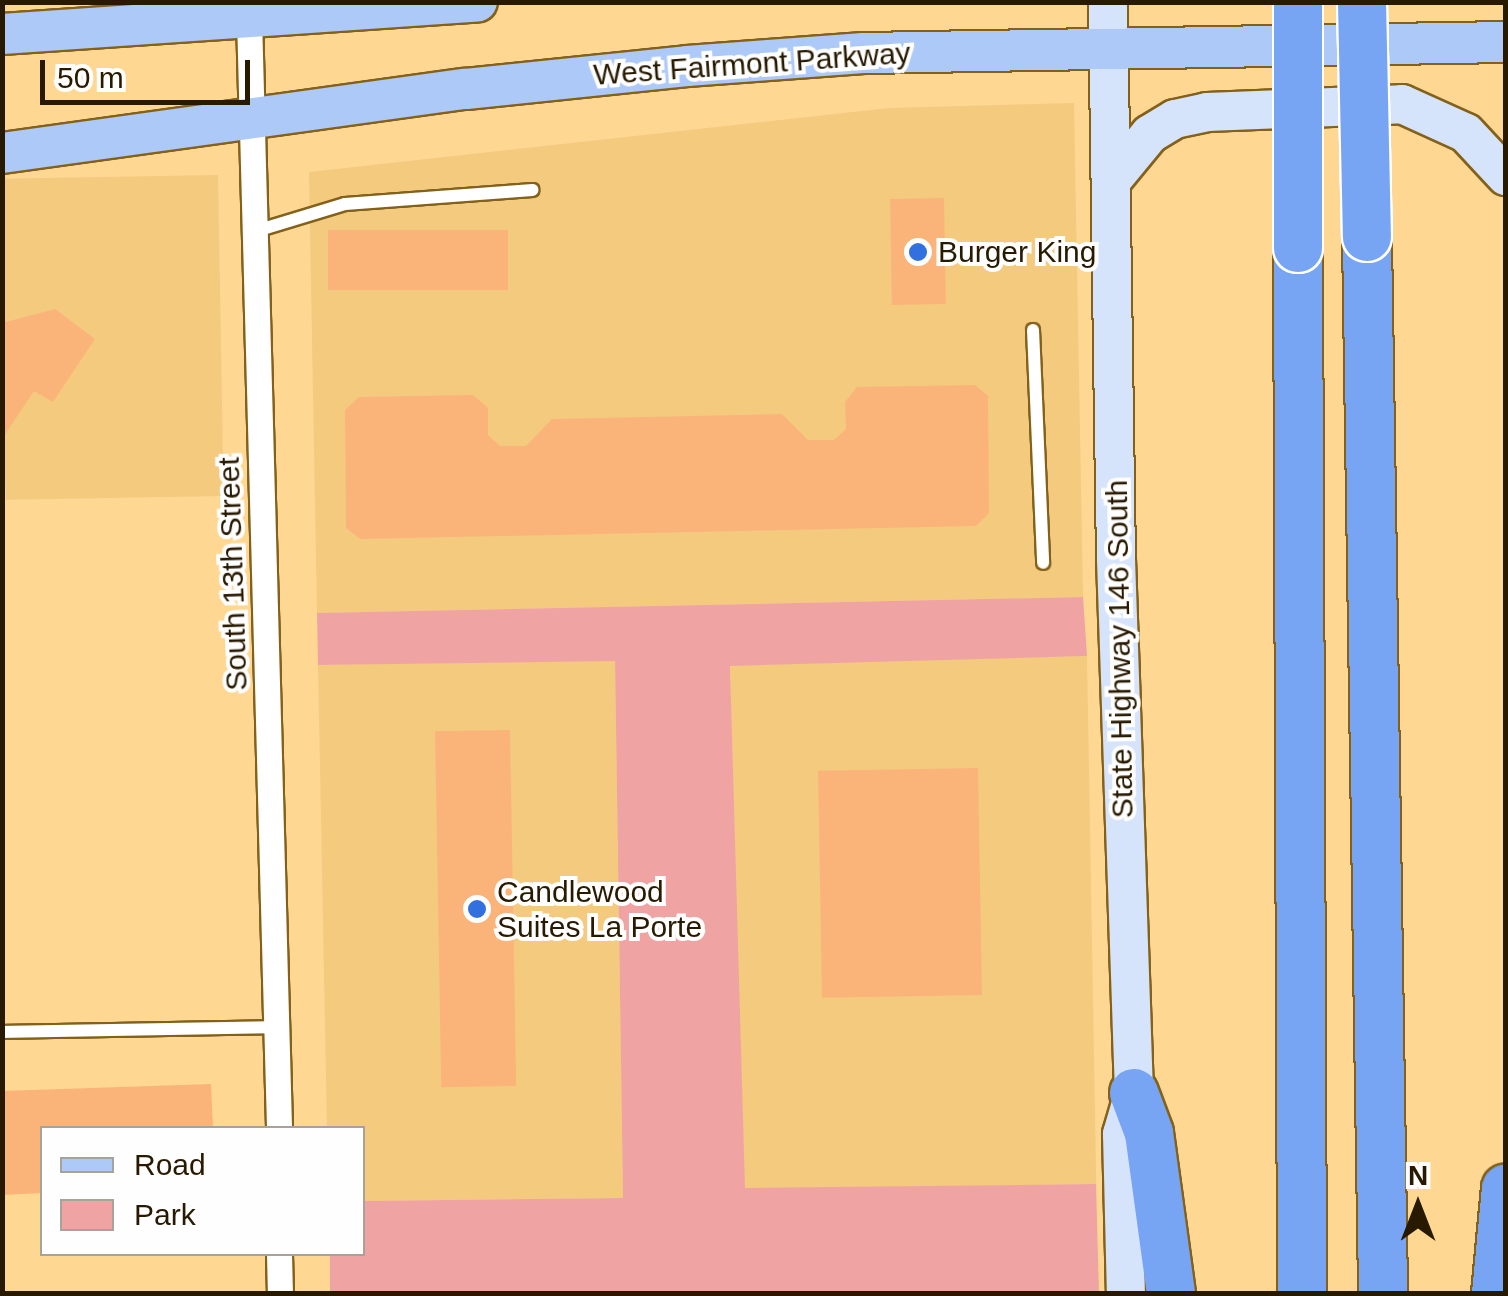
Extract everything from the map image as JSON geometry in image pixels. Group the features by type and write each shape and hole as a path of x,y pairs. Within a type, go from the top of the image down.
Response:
{"highway":[{"path":"1298,2 1302,1294"},
{"path":"1362,2 1383,1294"},
{"path":"1134,1093 1149,1133 1170,1294"},
{"path":"1496,1294 1506,1188"}],"main road":[{"path":"2,34 102,20 249,10 477,2"},
{"name":"State Highway 146 South","path":"1108,2 1116,558 1134,1093 1122,1134 1126,1294"},
{"name":"West Fairmont Parkway","path":"2,153 687,66 864,53 1506,42"},
{"path":"1113,180 1150,134 1175,119 1207,112 1402,104 1466,133 1506,176"}],"street":[{"name":"South 13th Street","path":"249,10 279,1126"},
{"path":"280,1256 280,1294"}],"lane":[{"path":"256,231 345,204 532,190"},
{"path":"1033,330 1043,563"},
{"path":"2,1032 276,1027"}],"shaded area":[{"path":"1074,103 1083,597 317,613 309,172 889,108"},
{"path":"218,175 224,496 6,500 2,179"},
{"path":"1087,656 1096,1184 739,1190 730,662"},
{"path":"615,660 623,1198 365,1201 365,1126 327,1126 318,665"}],"green space":[{"path":"1083,597 1087,656 730,666 745,1188 1096,1184 1099,1293 330,1293 330,1256 365,1256 365,1201 623,1198 615,661 318,665 317,613"}],"building":[{"name":"Burger King","path":"944,198 946,304 892,305 890,199"},
{"path":"328,230 508,230 508,290 328,290"},
{"path":"55,309 95,339 53,402 34,391 2,439 2,323"},
{"path":"975,385 988,396 989,513 976,526 360,539 346,528 345,410 359,397 473,395 488,408 488,435 500,446 526,446 552,419 782,414 808,440 834,440 846,429 845,402 857,387"},
{"name":"Candlewood Suites La Porte","path":"510,730 516,1086 441,1087 435,731"},
{"path":"978,768 982,995 822,998 818,771"},
{"path":"211,1084 213,1126 40,1126 40,1193 2,1195 2,1091"}],"place":[{"name":"Burger King","path":"918,252"},
{"name":"Candlewood Suites La Porte","path":"477,909"}]}
